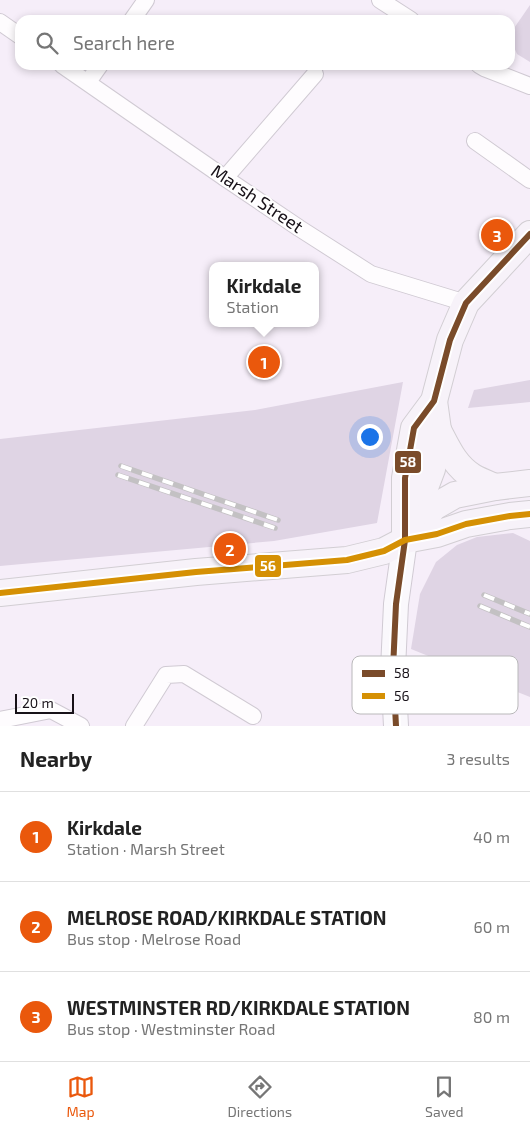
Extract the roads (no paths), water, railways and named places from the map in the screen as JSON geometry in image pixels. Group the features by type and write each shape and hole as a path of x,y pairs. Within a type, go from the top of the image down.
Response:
{"main road":[{"path":"405,540 432,468 438,430 434,401 450,340 466,303 530,234"},
{"path":"405,540 404,478 414,428 434,401"},
{"path":"438,430 451,456 458,465 474,478 495,488"},
{"path":"405,540 434,507 455,494 530,483"},
{"path":"0,593 196,572 347,560 384,551 405,540 437,534 466,524 530,514"}],"street":[{"path":"136,15 146,0"},
{"path":"380,0 403,15"},
{"path":"0,22 15,32"},
{"name":"Marsh Street","path":"70,70 225,178 371,274 466,303"},
{"path":"88,82 96,70"},
{"path":"489,70 530,86"},
{"path":"225,178 315,74"},
{"path":"475,140 530,180"},
{"path":"394,656 396,604 405,540"},
{"path":"134,726 166,675 175,674 184,674 254,716"},
{"path":"0,720 51,710 81,726"}],"railway":[{"path":"121,466 278,520"},
{"path":"118,475 275,528"},
{"path":"484,595 530,614"},
{"path":"480,606 530,627"}],"place":[{"name":"WESTMINSTER RD/KIRKDALE STATION","path":"497,235"},
{"name":"Kirkdale","path":"264,362"},
{"name":"MELROSE ROAD/KIRKDALE STATION","path":"230,549"}]}
